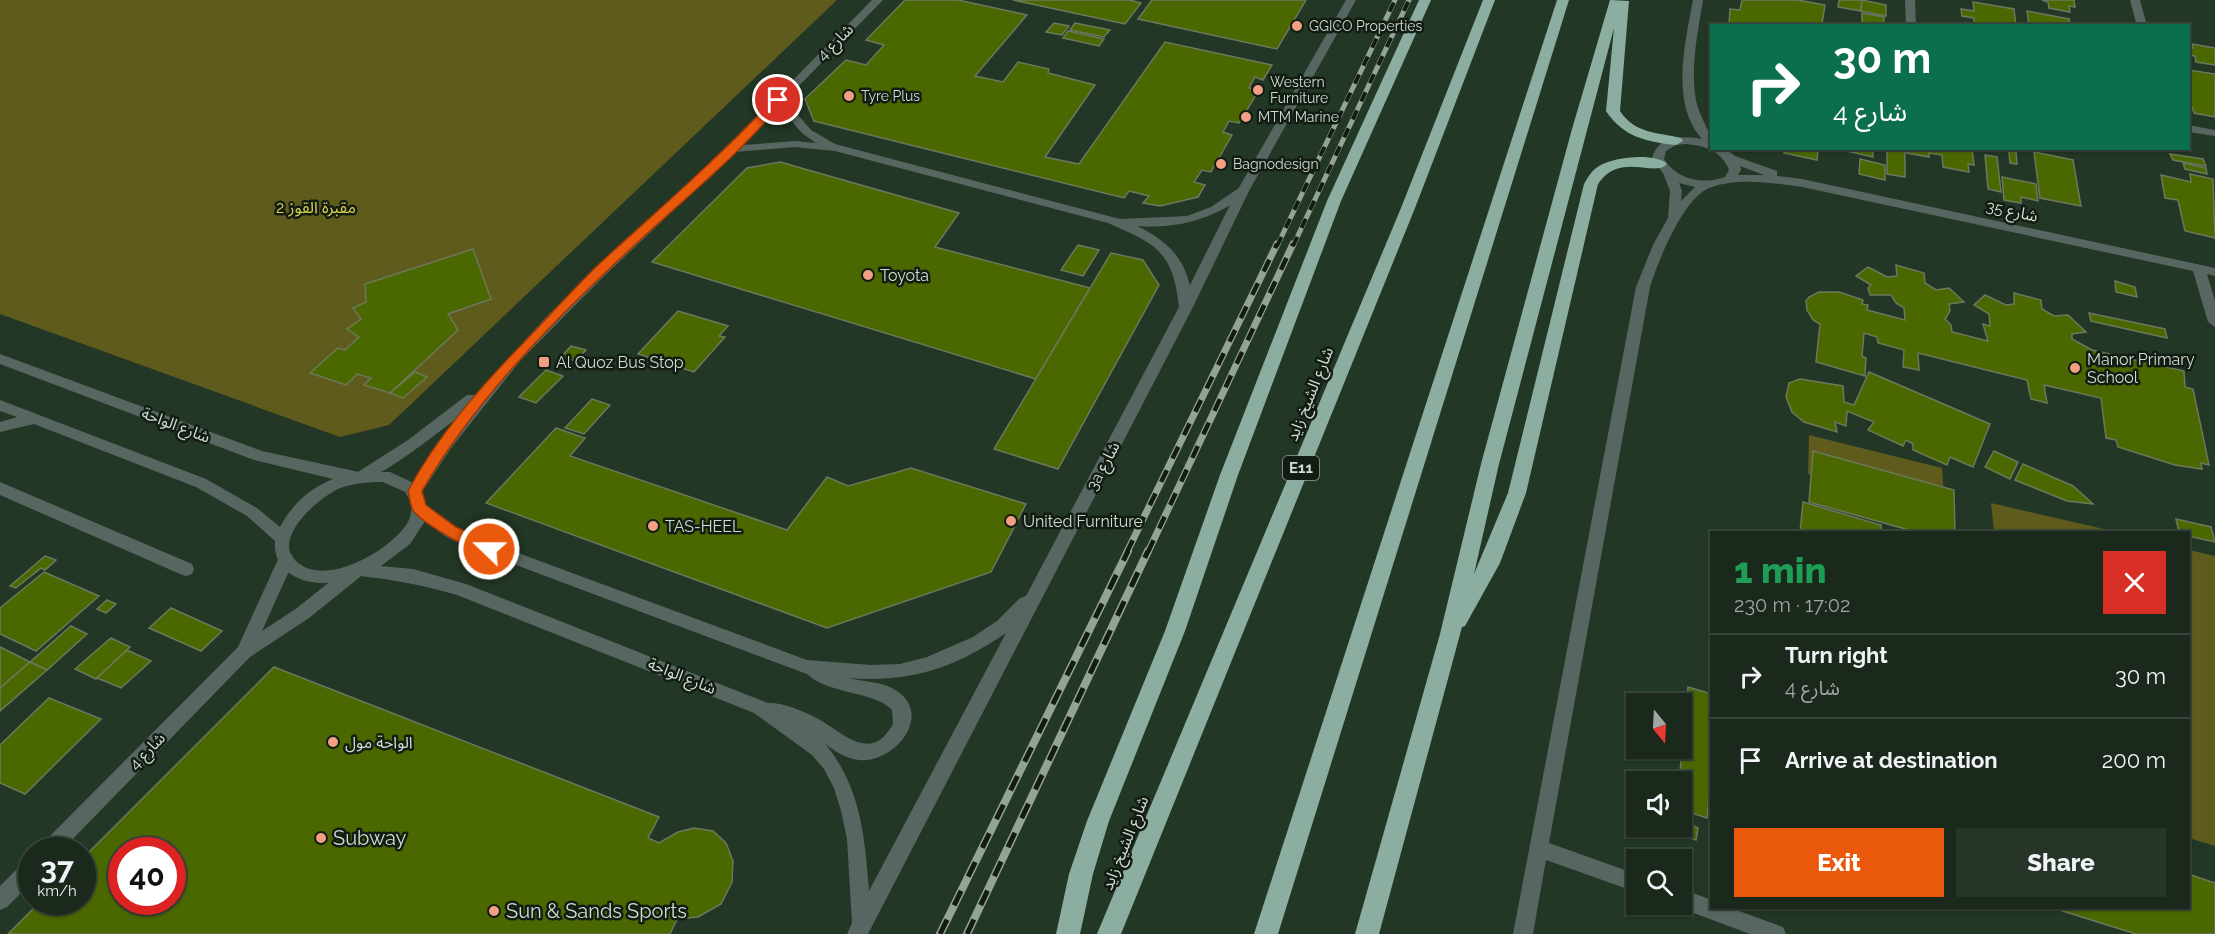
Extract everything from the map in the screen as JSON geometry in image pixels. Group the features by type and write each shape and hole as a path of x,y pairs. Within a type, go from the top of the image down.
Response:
{"highway":[{"path":"1068,934 1081,874 1098,821 1171,641 1229,475 1334,201 1425,0"},
{"name":"شارع الشيخ زايد","path":"1109,934 1408,208 1489,0"},
{"path":"1266,934 1563,0"},
{"path":"1367,934 1450,634 1493,452 1616,0"},
{"path":"1623,0 1613,111 1623,126 1631,131 1680,134"},
{"path":"1450,634 1490,563 1516,493 1592,184 1600,171 1619,162 1664,168"}],"street":[{"name":"شارع 4","path":"415,491 440,449 487,389 602,269 733,149 778,100 878,0"},
{"name":"3a شارع","path":"860,929 1186,307 1243,191 1351,0"},
{"path":"1698,0 1690,51 1691,106 1699,132 1710,143"},
{"path":"1910,0 1911,24"},
{"path":"2135,0 2141,24"},
{"path":"778,100 807,132 835,148"},
{"path":"1674,217 1676,190 1658,154 1680,134 1691,106"},
{"path":"2190,128 2215,133"},
{"path":"1680,134 1691,141 1710,145"},
{"path":"733,149 795,144 835,148 1112,220 1154,239 1170,252 1180,268 1185,285 1186,307"},
{"name":"شارع 35","path":"1720,150 1731,159 1802,183"},
{"path":"1730,179 1735,170 1731,159"},
{"path":"1664,168 1685,181 1705,185"},
{"name":"شارع 35","path":"1705,185 1715,185 1730,179 1765,179 1802,183 2215,272"},
{"path":"1523,934 1643,287 1653,258 1674,217 1705,185"},
{"path":"1112,220 1165,224 1186,221 1206,216 1223,207 1243,191"},
{"path":"2198,268 2215,322"},
{"name":"شارع الواحة","path":"0,359 259,456 305,468 360,477"},
{"name":"شارع 4","path":"360,477 413,444 487,389"},
{"path":"0,405 201,483 244,507 283,538"},
{"path":"0,427 33,419"},
{"path":"384,476 402,481 415,491 419,508 416,522 402,543 379,561 357,571 332,576 312,576 296,570 286,560 282,549 289,522 301,507 317,494 336,484 360,477 384,476"},
{"path":"0,488 186,569"},
{"path":"419,508 469,541 807,667 842,684 891,696 899,705 903,716 902,727 895,738 884,747 871,752 858,752 810,724 760,707"},
{"name":"شارع 4","path":"244,651 286,560"},
{"name":"شارع 4","path":"62,837 244,651 303,613 357,571"},
{"name":"شارع الواحة","path":"357,571 413,576 460,589 760,707 818,749 830,763 842,786 856,838 860,929"},
{"path":"807,667 871,672 900,671 929,664 979,642 1003,626 1035,595"},
{"path":"1539,848 1626,879"},
{"path":"0,900 18,882"},
{"path":"1692,903 1776,934"}],"green space":[{"name":"مقبرة القوز 2","path":"0,0 837,0 389,425 340,437 0,314"},
{"path":"1809,435 1942,468 1945,511 1808,474"},
{"path":"1991,503 2113,531 1994,531"},
{"path":"2190,550 2215,556 2215,846 2190,838"}],"building":[{"path":"905,0 958,0 1027,15 975,76 1003,82 1018,62 1049,69 1048,73 1095,85 1045,157 1079,164 1165,42 1272,65 1263,80 1255,77 1249,88 1259,90 1239,123 1229,121 1223,132 1232,135 1211,172 1202,170 1194,182 1205,185 1198,197 1160,206 1143,203 1149,196 1129,191 1124,198 814,121 805,99 846,60 866,65 884,45 866,40"},
{"path":"1013,0 1129,0 1141,3 1125,24"},
{"path":"1152,0 1306,0 1277,49 1138,19"},
{"path":"1742,0 1798,0 1825,5 1822,24 1729,24 1730,9 1740,10"},
{"path":"1839,0 1862,0 1861,11 1838,7"},
{"path":"1862,0 1886,5 1886,16 1861,11"},
{"path":"2042,0 2074,0 2075,7 2069,6 2070,12 2049,8 2048,2"},
{"path":"1973,2 2014,9 2016,24 1974,24 1974,18 1962,16 1961,9 1974,11"},
{"path":"2027,11 2069,19 2070,24 2029,24"},
{"path":"1862,13 1884,17 1884,24 1862,24"},
{"path":"1054,23 1069,26 1062,35 1046,32"},
{"path":"1075,23 1110,30 1104,37 1070,30"},
{"path":"1068,31 1104,39 1099,46 1063,38"},
{"path":"2192,44 2215,48 2215,65 2196,62 2195,56 2190,55 2190,47 2193,48"},
{"path":"2190,70 2215,74 2215,117 2194,113 2190,106"},
{"path":"1785,150 1818,151 1817,160 1784,153"},
{"path":"1873,150 1873,157 1846,151"},
{"path":"1887,150 1905,150 1905,177 1887,174"},
{"path":"1907,150 1972,150 1974,165 1968,164 1969,172 1943,167 1942,155 1929,153 1929,157 1907,153"},
{"path":"2009,151 2016,152 2017,164 2010,163"},
{"path":"2034,152 2073,160 2081,206 2040,198"},
{"path":"2170,154 2203,159 2206,166 2173,160"},
{"path":"1985,155 1997,157 2001,192 1988,189"},
{"path":"1860,159 1885,165 1885,180 1859,174"},
{"name":"Toyota","path":"780,162 959,213 935,247 1090,288 1036,379 652,262 747,168"},
{"path":"2183,163 2206,168 2207,174 2185,169"},
{"path":"2190,174 2213,179 2215,238 2185,231 2178,200 2165,198 2161,175 2191,182"},
{"path":"2002,177 2036,184 2038,201 2021,197 2021,203 2004,200"},
{"path":"1078,245 1099,250 1083,276 1061,270"},
{"path":"473,249 491,299 448,314 458,330 390,393 364,385 371,378 357,374 346,385 310,373 338,348 345,350 359,337 347,329 361,319 353,308 366,302 365,284"},
{"path":"1111,253 1143,260 1159,285 1058,469 994,449"},
{"name":"Manor Primary School","path":"1896,265 1924,273 1925,283 1936,290 1949,288 1964,302 1949,304 1950,311 1945,319 1951,325 1952,332 1988,341 1983,324 1990,326 1989,314 1974,305 1985,295 2006,305 2014,304 2014,293 2041,300 2042,309 2054,316 2068,315 2086,332 2072,334 2072,339 2092,350 2184,371 2185,387 2193,389 2209,465 2201,463 2202,469 2175,465 2118,447 2116,440 2106,438 2101,398 2044,385 2047,403 2031,399 2027,380 1918,353 1919,370 1903,367 1904,350 1878,343 1877,337 1864,333 1862,356 1866,358 1865,376 1816,362 1820,324 1813,320 1807,310 1806,301 1809,297 1819,292 1839,292 1863,300 1862,304 1868,305 1867,310 1905,320 1904,308 1896,303 1891,295 1870,295 1868,288 1871,285 1856,276 1868,267 1887,277 1897,276"},
{"path":"2115,281 2135,287 2137,297 2116,292"},
{"path":"678,311 728,326 719,336 725,337 694,372 638,354"},
{"path":"2089,313 2165,329 2167,338 2091,321"},
{"path":"571,346 586,350 576,361 561,357"},
{"path":"546,370 563,376 536,403 519,397"},
{"path":"415,372 427,377 403,398 390,393"},
{"path":"1869,372 1990,424 1973,467 1950,457 1947,465 1913,450 1913,444 1906,440 1903,446 1868,430 1874,422 1847,411 1846,426 1835,422 1837,432 1804,422 1792,412 1786,397 1789,383 1800,379 1843,386 1844,402 1854,405"},
{"path":"592,399 610,405 584,434 565,428"},
{"path":"556,428 585,438 570,456 787,530 827,477 848,486 911,468 1026,504 991,572 827,628 486,503"},
{"path":"1813,451 1954,490 1955,531 1912,531 1809,502"},
{"path":"1994,451 2018,462 2010,479 1985,467"},
{"path":"2023,464 2073,486 2093,504 2067,501 2015,480"},
{"path":"1803,502 1881,525 1881,531 1800,531"},
{"path":"2176,519 2211,527 2215,542 2190,536 2190,531 2179,531"},
{"path":"45,556 56,560 45,570 41,568 16,588 10,586"},
{"path":"44,572 99,596 36,651 0,634 0,608"},
{"path":"107,600 116,604 106,613 97,609"},
{"path":"171,608 222,631 201,651 149,628"},
{"path":"71,626 87,634 47,670 30,662"},
{"path":"111,638 130,647 96,679 75,669"},
{"path":"0,647 30,662 0,688"},
{"path":"127,650 151,661 121,688 97,678"},
{"path":"30,662 47,670 0,711 0,688"},
{"name":"الواحة مول","path":"274,667 659,817 648,838 659,843 678,832 694,828 713,831 726,843 733,861 732,882 721,904 698,917 677,919 670,934 8,934 27,915 96,915 96,845"},
{"path":"1688,687 1710,693 1710,783 1707,818 1692,813 1692,771 1680,771 1681,759 1692,759 1692,693 1687,693"},
{"path":"49,698 101,719 25,794 0,783 0,745"},
{"path":"1692,825 1698,828 1696,840 1688,837 1692,837"},
{"path":"2190,875 2215,883 2215,934 2136,934 2056,909 2190,909"}],"railway":[{"path":"1277,246 1395,0"},
{"path":"1293,246 1409,0"},
{"path":"1127,552 1277,244"},
{"path":"1148,552 1293,244"},
{"path":"940,934 1128,551"},
{"path":"967,934 1148,551"}],"place":[{"name":"GGICO Properties","path":"1297,26"},
{"name":"Western Furniture","path":"1258,90"},
{"name":"Tyre Plus","path":"849,96"},
{"name":"MTM Marine","path":"1246,117"},
{"name":"Bagnodesign","path":"1221,164"},
{"name":"Toyota","path":"868,275"},
{"name":"Al Quoz Bus Stop","path":"544,362"},
{"name":"Manor Primary School","path":"2075,368"},
{"name":"United Furniture","path":"1011,521"},
{"name":"TAS-HEEL","path":"653,526"},
{"name":"الواحة مول","path":"333,742"},
{"name":"Subway","path":"321,838"},
{"name":"Sun & Sands Sports","path":"494,911"}],"route":[{"path":"489,549 451,531 419,508 419,499 415,491 440,449 490,385 602,269 733,149 778,100"}]}
